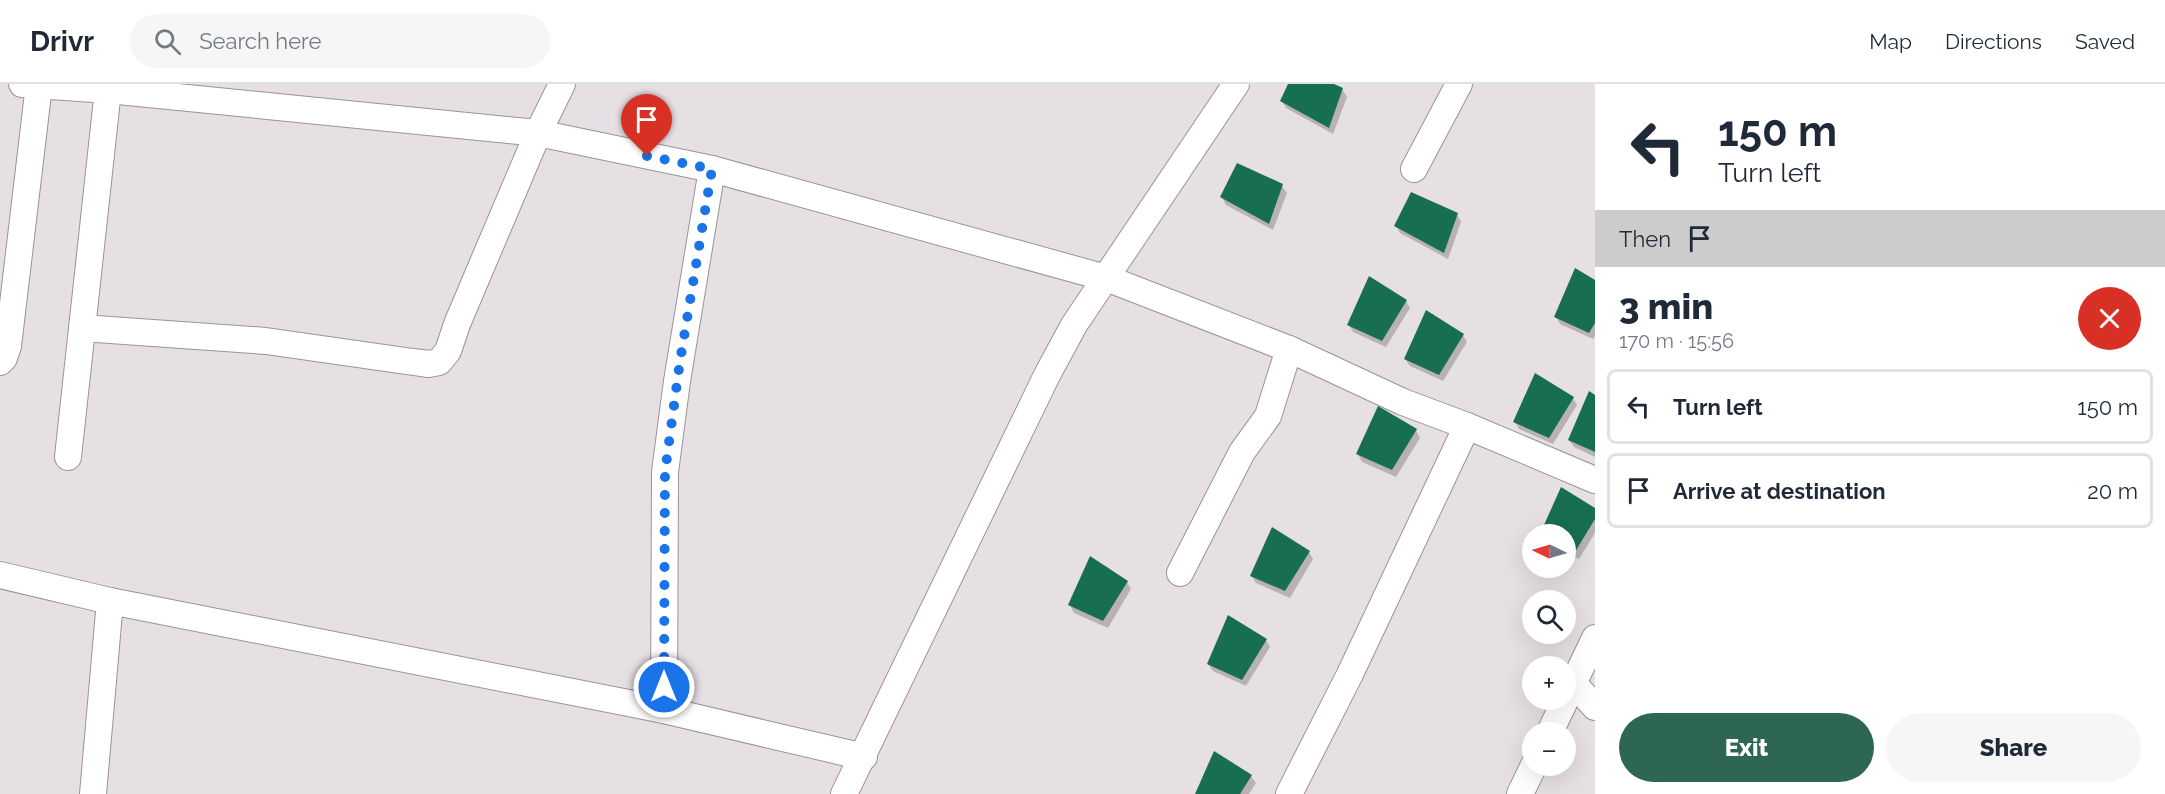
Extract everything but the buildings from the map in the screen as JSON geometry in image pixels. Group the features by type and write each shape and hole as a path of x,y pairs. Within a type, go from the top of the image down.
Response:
{"street":[{"path":"82,328 266,341 429,364 439,362 448,351 457,324 538,133 562,84"},
{"path":"844,794 864,757 1047,375 1074,325 1236,84"},
{"path":"1414,169 1459,84"},
{"path":"0,362 8,346 31,85 97,88 538,133 712,169 1106,278 1289,349 1403,402 1467,426 1595,480"},
{"path":"68,458 82,328 97,88"},
{"path":"664,710 665,472 712,169"},
{"path":"1180,573 1242,452 1268,416 1289,349"},
{"path":"1289,794 1350,674 1467,426"},
{"path":"0,575 110,601 664,710 864,757"},
{"path":"93,794 110,601"},
{"path":"1576,680 1595,638"},
{"path":"1576,686 1595,707"},
{"path":"1520,794 1529,776"}],"route":[{"path":"647,156 712,169 680,361 665,472 664,687"}]}
